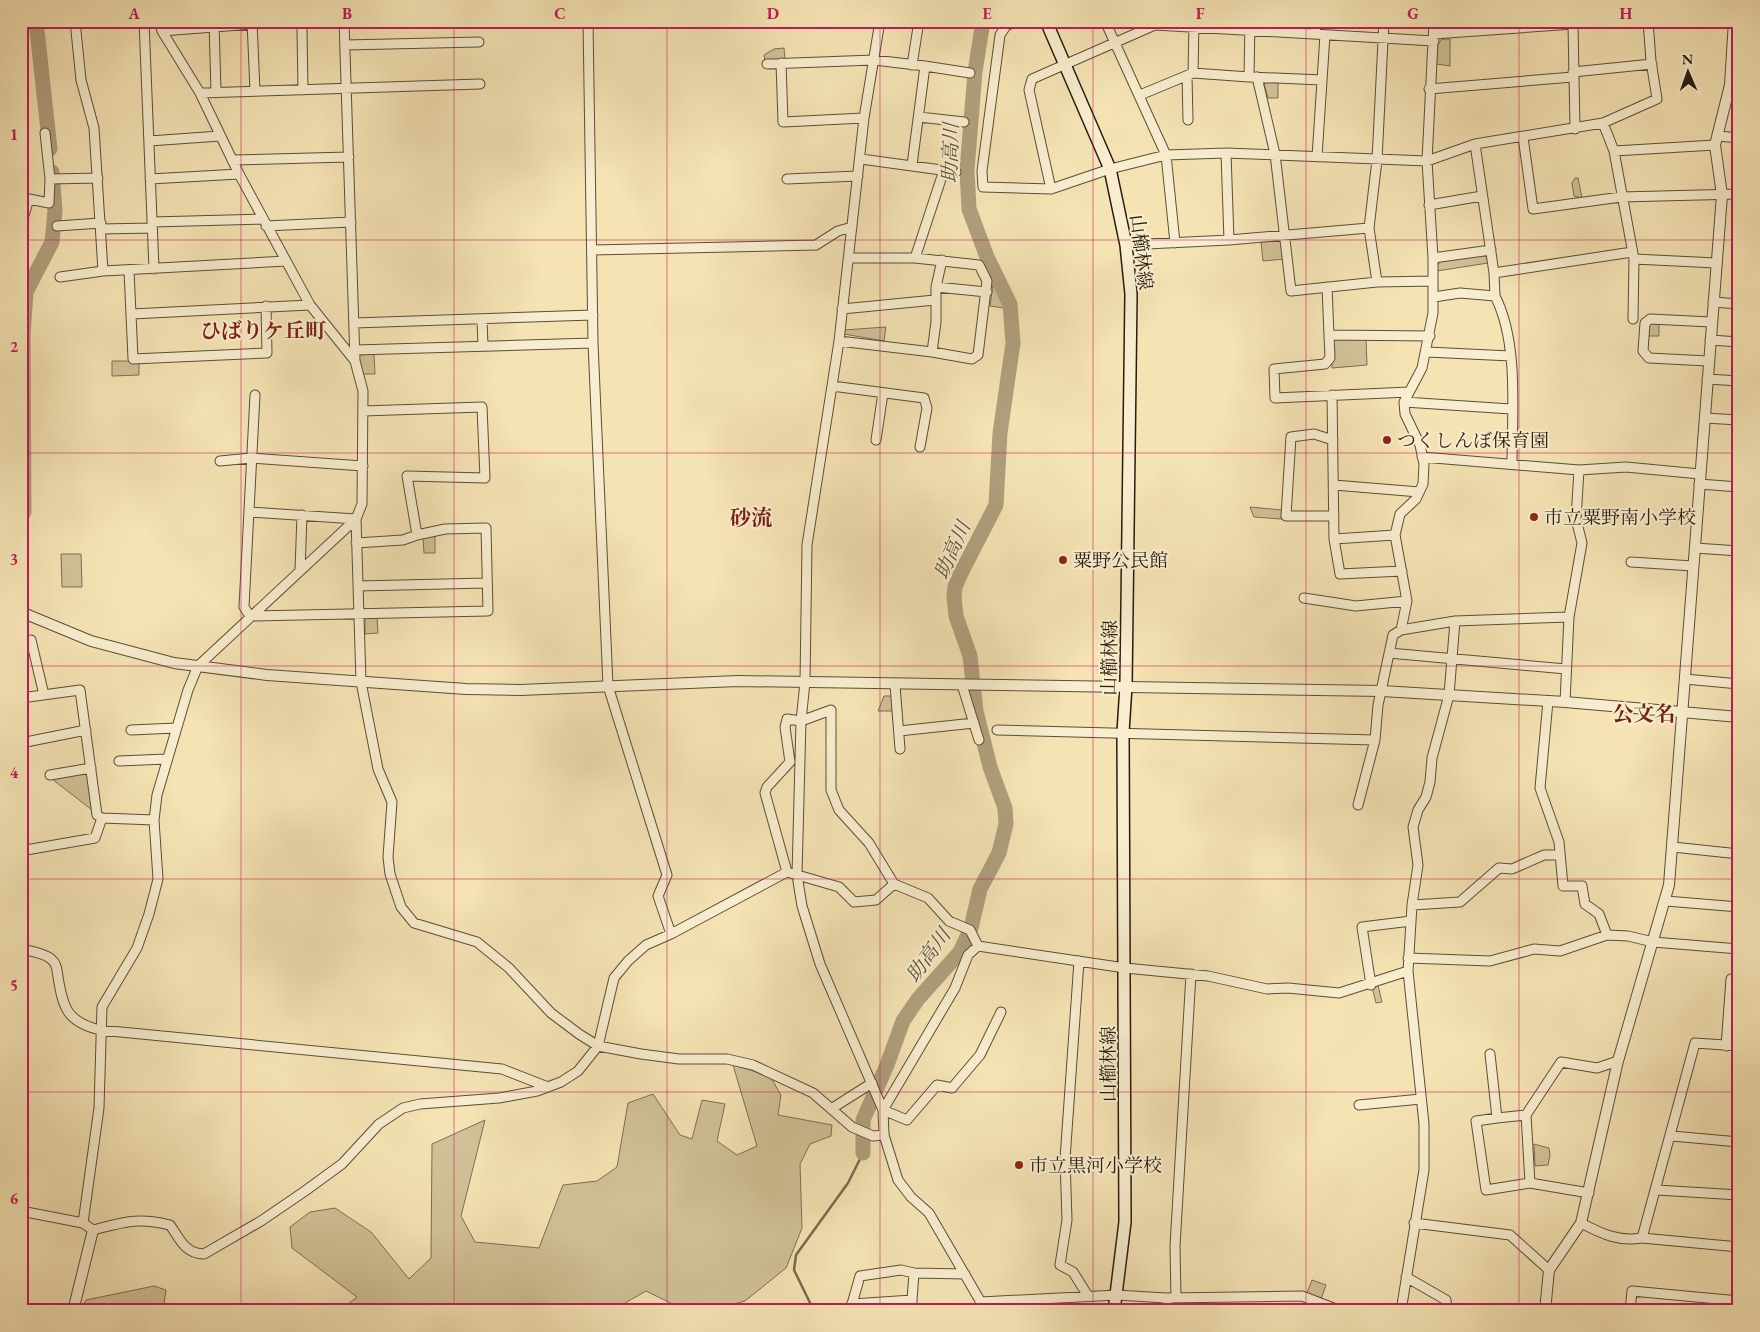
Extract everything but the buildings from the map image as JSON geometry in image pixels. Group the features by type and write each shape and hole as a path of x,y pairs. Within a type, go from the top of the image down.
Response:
{"main road":[{"name":"山櫛林線","path":"1046,21 1110,169 1126,245 1131,294 1126,686 1123,732 1126,968 1125,1222 1114,1311"}],"street":[{"path":"75,21 81,80 94,128 103,271"},
{"path":"144,21 154,269"},
{"path":"159,21 162,31 200,93 239,174 310,305 355,361"},
{"path":"344,21 355,361 363,391 362,504 356,518 360,682 378,769 392,802 389,866 395,891 404,912 414,923 477,942 509,968 551,1012 578,1034 598,1046 641,1054 679,1058 728,1059 753,1065 813,1093 852,1127 873,1136 884,1136"},
{"path":"588,21 593,342 608,686 632,769 667,875 658,896 671,934"},
{"path":"880,21 864,118 861,159 839,341 806,545 805,682 801,720 797,875 802,906 820,964 883,1110 884,1136 898,1180 911,1197 929,1213 986,1311"},
{"path":"912,65 919,21"},
{"path":"1017,21 1006,26 1000,35 982,171 983,188 1051,189 1110,169 1166,155 1275,154 1427,161 1475,144 1603,123 1657,99 1648,21"},
{"path":"1105,21 1166,155 1175,243"},
{"path":"1315,34 1316,21"},
{"path":"1377,282 1369,228 1377,160 1384,21"},
{"path":"1401,630 1407,601 1396,550 1395,535 1400,514 1416,498 1423,484 1420,445 1405,414 1404,402 1422,368 1430,336 1434,297 1427,161 1429,90 1434,21"},
{"path":"1545,1311 1549,1270 1581,1223 1590,1193 1618,1061 1666,902 1673,847 1699,479 1722,194 1717,141 1734,85 1736,53 1734,21"},
{"path":"1051,189 1029,90 1032,79 1154,23 1250,26 1325,35 1434,38 1573,22 1574,129"},
{"path":"162,31 214,24 253,23 255,91"},
{"path":"214,24 216,92"},
{"path":"1188,120 1194,24"},
{"path":"1250,26 1253,78 1275,154 1291,291 1377,282 1433,280"},
{"path":"302,30 303,90"},
{"path":"1317,157 1325,35"},
{"path":"345,46 478,42"},
{"path":"767,64 874,60 970,73"},
{"path":"781,63 783,122 864,118"},
{"path":"1429,90 1652,64"},
{"path":"912,166 925,66"},
{"path":"1140,95 1190,74 1322,80"},
{"path":"200,93 347,90 480,84"},
{"path":"919,117 964,122"},
{"path":"1603,123 1614,151 1621,198 1633,255 1633,319"},
{"path":"21,225 25,199 49,203 50,180 45,133"},
{"path":"149,141 220,136"},
{"path":"1523,137 1533,209 1621,198 1739,194"},
{"path":"1614,151 1739,138"},
{"path":"1475,144 1491,250 1495,296 1503,312 1511,356 1512,464"},
{"path":"1226,153 1229,240"},
{"path":"232,160 349,157"},
{"path":"861,159 956,172"},
{"path":"915,258 944,170"},
{"path":"150,179 239,174"},
{"path":"787,179 858,176"},
{"path":"50,180 98,178"},
{"path":"1429,205 1482,196"},
{"path":"57,226 351,222"},
{"path":"592,250 816,245 838,231 852,227"},
{"path":"1126,245 1229,240 1369,228"},
{"path":"1433,258 1491,250"},
{"path":"1494,273 1633,255 1716,263"},
{"path":"839,341 932,352 972,359 978,355 987,292 987,281 979,265 915,258 849,258"},
{"path":"932,352 936,322 936,287 942,260"},
{"path":"60,278 103,271 286,261"},
{"path":"129,270 132,314 132,359 267,353 266,306"},
{"path":"936,287 987,292"},
{"path":"1327,287 1330,358 1324,364 1274,369 1275,398 1409,392"},
{"path":"1434,297 1460,293 1495,296"},
{"path":"842,310 935,300"},
{"path":"1713,302 1739,304"},
{"path":"132,314 310,305"},
{"path":"354,323 593,315"},
{"path":"482,318 483,346"},
{"path":"1708,361 1649,358 1643,351 1645,324 1650,319 1711,322"},
{"path":"1329,335 1430,336"},
{"path":"1710,340 1739,342"},
{"path":"355,350 593,342"},
{"path":"1426,352 1511,356"},
{"path":"1707,379 1739,381"},
{"path":"832,386 924,398 927,408 920,447"},
{"path":"876,440 883,393"},
{"path":"1332,395 1334,539 1340,574 1402,571"},
{"path":"250,616 244,606 255,396"},
{"path":"1404,402 1512,409"},
{"path":"363,411 482,407 486,478 407,476 416,535"},
{"path":"1705,418 1739,420"},
{"path":"1333,440 1314,434 1291,437 1286,516 1334,516"},
{"path":"1422,457 1579,470 1626,467 1739,487"},
{"path":"220,461 251,458 363,466"},
{"path":"1565,702 1569,617 1582,543 1576,519 1579,470"},
{"path":"1334,486 1420,492"},
{"path":"249,512 356,518"},
{"path":"300,570 302,515"},
{"path":"83,1222 99,1108 102,1007 136,948 158,879 154,820 157,794 176,728 198,666 356,518"},
{"path":"250,616 488,611 486,528 445,529 402,540 356,543"},
{"path":"1334,539 1395,535"},
{"path":"1695,548 1739,551"},
{"path":"1631,562 1693,566"},
{"path":"358,586 487,583"},
{"path":"1304,598 1356,606 1407,601"},
{"path":"21,612 91,641 174,663 267,675 498,691 738,681 1382,691 1565,702 1739,717"},
{"path":"1358,805 1375,740 1378,705 1393,636 1401,630 1455,621 1569,617"},
{"path":"1401,1311 1424,1170 1424,1124 1408,971 1412,905 1418,866 1413,828 1418,810 1426,797 1432,758 1449,695 1455,621"},
{"path":"30,640 44,695"},
{"path":"1389,653 1566,669"},
{"path":"1685,679 1739,684"},
{"path":"895,684 900,749"},
{"path":"964,685 979,740"},
{"path":"21,698 80,690 97,815 102,818 154,820"},
{"path":"1548,701 1540,788 1559,842 1562,886 1582,886 1585,904 1599,914 1607,935"},
{"path":"787,872 765,793 767,787 790,762 787,719 801,720 831,710 831,790 839,810 869,843 894,884 928,898 948,922 970,930 978,946"},
{"path":"899,731 974,724"},
{"path":"131,730 176,728"},
{"path":"21,743 86,730"},
{"path":"997,730 1375,740"},
{"path":"119,761 167,759"},
{"path":"50,775 91,768"},
{"path":"26,850 95,838 102,818"},
{"path":"1673,847 1739,854"},
{"path":"1412,905 1460,902 1499,868 1512,869 1544,855 1560,855"},
{"path":"93,1230 147,1219 170,1225 186,1249 194,1254 204,1254 261,1221 342,1164 379,1124 403,1108 420,1104 499,1098 548,1087 561,1082 578,1071 598,1046 614,978 646,945 671,934 787,872 839,887 854,902 876,900 894,884"},
{"path":"1666,902 1739,908"},
{"path":"1371,985 1362,927 1411,921"},
{"path":"1408,958 1490,961 1534,949 1560,951 1607,935 1628,936 1653,942 1739,949"},
{"path":"978,946 1126,968 1191,974 1249,983 1266,989 1288,988 1339,994 1371,985 1408,971"},
{"path":"883,1110 955,988 968,955 978,946"},
{"path":"21,949 51,959 56,965 64,1006 68,1013 79,1024 100,1030 502,1069 548,1087"},
{"path":"1079,961 1065,1159 1067,1220 1060,1265 1073,1272 1088,1296"},
{"path":"1176,1298 1175,1246 1191,974"},
{"path":"1726,1046 1732,979"},
{"path":"883,1110 907,1120 937,1085 952,1088 980,1055 1001,1012"},
{"path":"1642,1238 1672,1136 1695,1044 1739,1046"},
{"path":"1490,1054 1497,1118"},
{"path":"1530,1183 1526,1115 1561,1062 1597,1068 1618,1061"},
{"path":"831,1109 872,1082"},
{"path":"1359,1104 1421,1099"},
{"path":"1526,1115 1476,1121 1486,1190 1530,1183 1590,1193"},
{"path":"1672,1136 1739,1142"},
{"path":"1657,1190 1738,1195 1739,1188"},
{"path":"21,1211 83,1222 93,1230"},
{"path":"1414,1223 1510,1235 1549,1270"},
{"path":"1581,1223 1608,1236 1631,1240 1642,1238 1739,1247"},
{"path":"73,1311 93,1230"},
{"path":"912,1300 849,1308 860,1276 901,1270 914,1273 965,1274"},
{"path":"912,1311 914,1273"},
{"path":"1406,1277 1446,1300 1447,1311"},
{"path":"1630,1311 1632,1291 1739,1301"},
{"path":"980,1302 1117,1295 1166,1298 1302,1296 1326,1308 1341,1311"},
{"path":"1166,1298 1170,1311"},
{"path":"1723,1311 1724,1300"}],"shaded area":[{"path":"1442,39 1450,39 1450,66 1436,64 1438,44"},
{"path":"784,48 785,60 765,61 764,55 774,49"},
{"path":"1267,80 1278,82 1278,98 1268,98 1264,84"},
{"path":"1575,178 1578,178 1582,198 1574,196 1572,183"},
{"path":"1279,241 1284,246 1285,259 1263,261 1261,242"},
{"path":"1482,254 1488,258 1488,263 1437,271 1437,266 1441,260"},
{"path":"993,284 1004,308 990,306"},
{"path":"1653,322 1659,322 1659,336 1648,336 1648,326"},
{"path":"886,327 884,341 844,334 844,330"},
{"path":"1335,339 1366,339 1367,365 1332,368 1332,344"},
{"path":"374,354 375,374 363,374 358,362 359,355"},
{"path":"112,361 139,361 139,375 112,376"},
{"path":"1250,507 1282,510 1281,519 1254,517"},
{"path":"435,535 435,553 424,553 423,538"},
{"path":"61,554 81,554 82,587 62,587"},
{"path":"365,618 377,618 378,633 365,634"},
{"path":"884,696 892,696 893,711 878,711"},
{"path":"87,773 92,810 52,779"},
{"path":"1378,985 1382,1002 1376,1003 1372,987"},
{"path":"733,1065 770,1076 781,1095 778,1115 832,1125 831,1136 810,1144 800,1164 802,1228 786,1268 745,1301 709,1311 687,1311 646,1291 625,1303 621,1311 339,1311 357,1297 292,1248 290,1227 310,1212 335,1208 371,1232 409,1279 431,1258 432,1144 485,1120 461,1216 475,1242 539,1248 563,1185 597,1181 617,1167 628,1103 653,1094 680,1135 692,1139 702,1100 725,1104 717,1141 737,1155 757,1146"},
{"path":"1534,1144 1549,1148 1548,1165 1535,1166"},
{"path":"1312,1280 1326,1285 1321,1299 1307,1293"},
{"path":"154,1286 166,1290 163,1311 80,1311 86,1300"}],"waterway":[{"path":"36,21 50,149"},
{"name":"助高川","path":"863,1153 863,1120 887,1065 903,1021 918,999 960,952 971,928 980,889 999,853 1006,824 1005,808 990,767 976,711 970,656 956,616 954,597 955,587 960,575 996,505 1000,433 1013,343 1010,304 987,257 969,209 967,170 975,72 983,21"},
{"path":"21,516 24,512 23,335 26,292 52,242 55,211 52,172"},
{"path":"814,1311 794,1270 796,1255 848,1183 863,1153"}],"place":[{"name":"つくしんぼ保育園","path":"1387,440"},
{"name":"市立粟野南小学校","path":"1534,517"},
{"name":"粟野公民館","path":"1063,560"},
{"name":"市立黒河小学校","path":"1019,1165"}],"district":[{"name":"ひばりケ丘町","path":"263,331"},
{"name":"砂流","path":"751,518"},
{"name":"公文名","path":"1644,714"}]}
